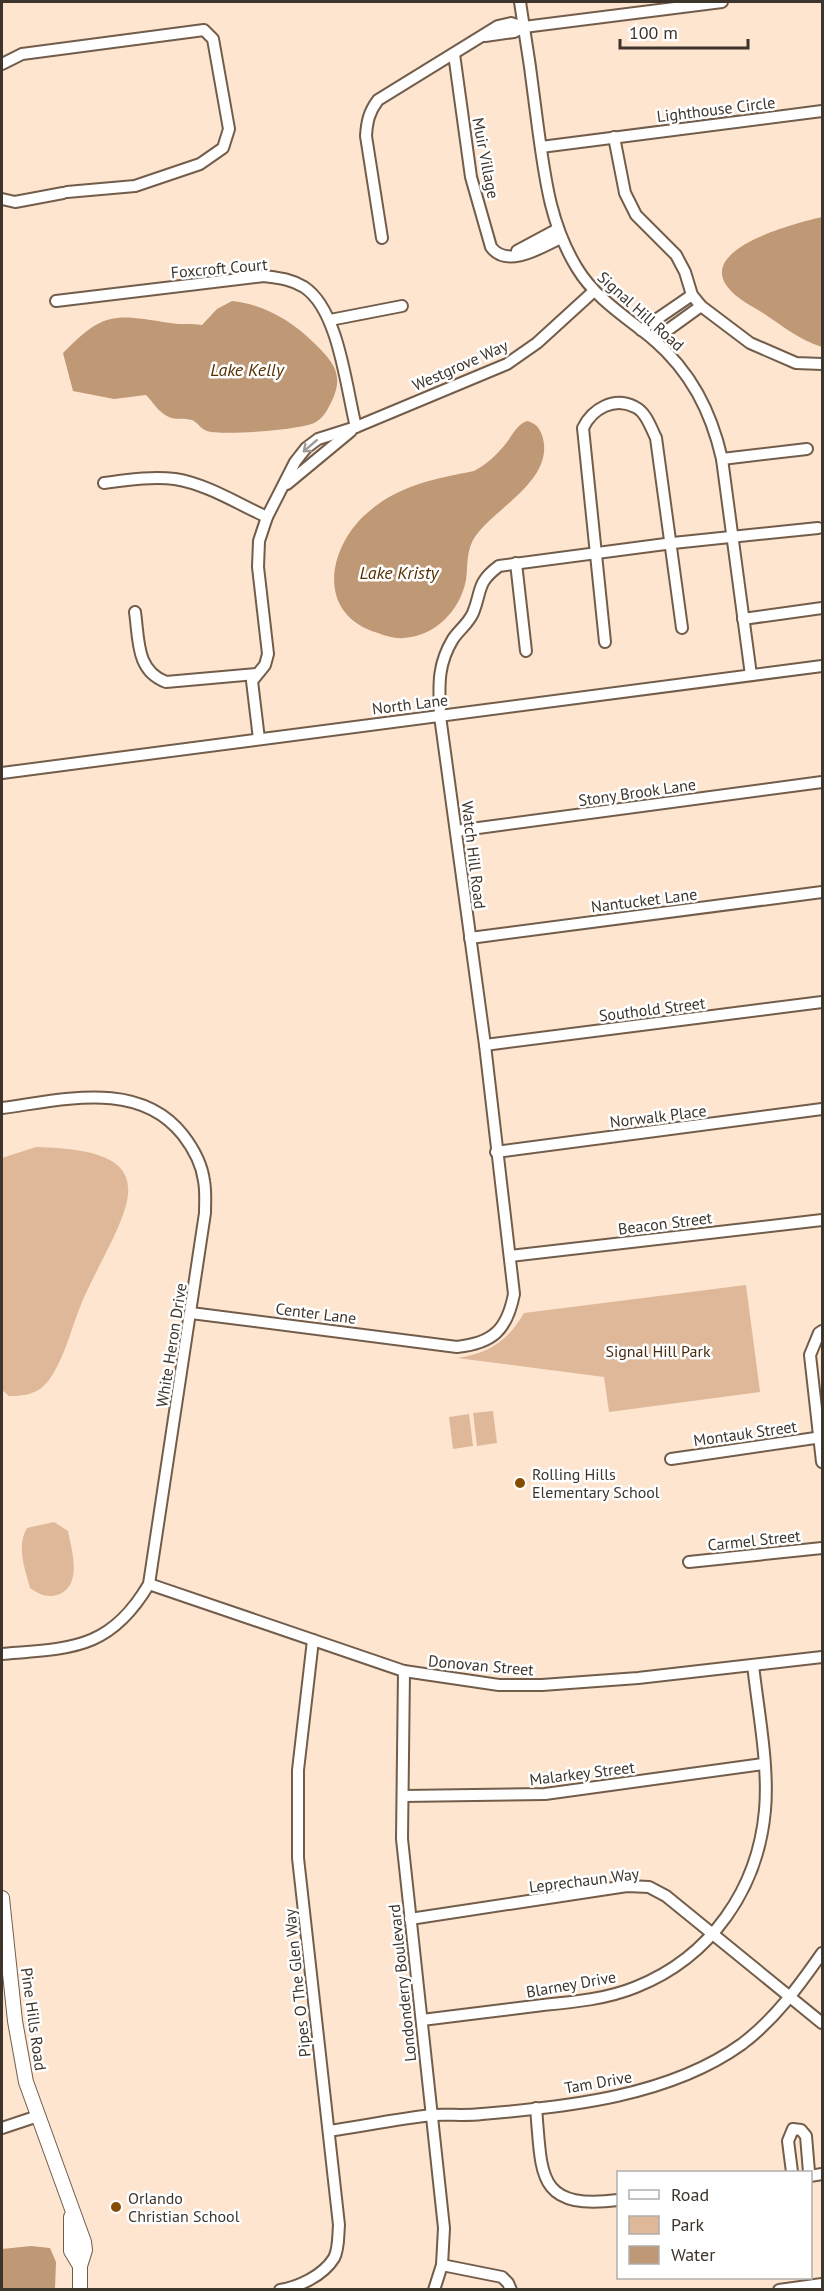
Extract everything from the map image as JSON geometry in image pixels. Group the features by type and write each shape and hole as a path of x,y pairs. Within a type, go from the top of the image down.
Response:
{"main road":[{"name":"Pine Hills Road","path":"2,1898 19,2049 38,2116 84,2242 85,2250 80,2266 80,2289"}],"street":[{"name":"Signal Hill Road","path":"520,2 549,202 560,234 576,267 594,291 654,340 693,383 713,424 722,459 751,675"},
{"path":"382,238 366,136 367,119 378,100 482,37 514,32 524,27 722,2"},
{"path":"2,64 22,54 204,30 213,39 229,129 223,148 200,164 135,186 65,193 15,202 2,199"},
{"name":"Muir Village","path":"454,54 471,177 491,247 496,254 507,257 560,234"},
{"name":"Lighthouse Circle","path":"541,147 822,111"},
{"path":"614,137 625,193 636,215 676,255 685,272 692,295 701,306 750,343 796,363 822,364"},
{"name":"Foxcroft Court","path":"56,301 264,276 289,280 305,288 320,303 330,320 356,427"},
{"name":"Westgrove Way","path":"259,739 252,681 264,665 268,654 258,567 259,541 267,517 295,462 306,448 318,439 356,427 507,364 537,343 594,291"},
{"path":"641,330 692,295"},
{"path":"330,320 402,306"},
{"path":"654,340 701,306"},
{"path":"605,642 598,553 583,428 589,416 601,407 620,403 635,407 645,416 656,438 673,543 682,628"},
{"path":"722,459 807,449"},
{"path":"104,483 151,478 176,479 199,486 267,517"},
{"name":"Watch Hill Road","path":"437,1344 475,1345 497,1334 510,1315 514,1294 485,1045 440,716 438,672 444,654 469,621 474,611 478,590 489,574 499,566 673,543 734,539 818,528"},
{"path":"516,563 526,651"},
{"path":"743,619 822,608"},
{"path":"135,612 144,668 155,678 166,682 257,674"},
{"name":"North Lane","path":"2,773 822,666"},
{"name":"Stony Brook Lane","path":"456,831 822,782"},
{"name":"Nantucket Lane","path":"470,938 822,892"},
{"name":"Southold Street","path":"485,1045 822,1002"},
{"name":"White Heron Drive","path":"2,1108 89,1097 109,1097 155,1109 176,1126 194,1152 204,1179 205,1213 149,1584 135,1608 118,1626 98,1638 64,1648 2,1654"},
{"name":"Norwalk Place","path":"496,1152 822,1109"},
{"name":"Beacon Street","path":"510,1256 822,1220"},
{"name":"Center Lane","path":"191,1312 437,1344"},
{"path":"822,1331 810,1355 822,1462"},
{"name":"Montauk Street","path":"671,1459 821,1437"},
{"name":"Carmel Street","path":"689,1562 822,1548"},
{"name":"Donovan Street","path":"149,1584 404,1671 499,1684 542,1685 822,1657"},
{"name":"Pipes O The Glen Way","path":"280,2289 294,2288 309,2280 334,2258 339,2224 298,1858 298,1770 313,1640"},
{"name":"Blarney Drive","path":"422,2020 591,2000 635,1988 670,1970 714,1935 737,1902 758,1857 765,1808 753,1665"},
{"name":"Londonderry Boulevard","path":"404,1671 402,1839 444,2228 442,2265 434,2289"},
{"name":"Malarkey Street","path":"402,1796 545,1794 763,1764"},
{"name":"Leprechaun Way","path":"410,1919 627,1886 649,1887 666,1896 822,2023"},
{"name":"Tam Drive","path":"329,2131 432,2115 481,2114 620,2095 686,2075 742,2043 792,1998 822,1953"},
{"path":"536,2108 541,2163 547,2181 558,2196 575,2202 617,2200"},
{"path":"2,2128 38,2116"},
{"path":"792,2171 788,2141 793,2129 801,2130 806,2136 810,2171"},
{"path":"442,2265 502,2277 511,2289"},
{"path":"779,2289 822,2284"}],"green space":[{"path":"36,1147 79,1151 108,1159 123,1172 128,1189 125,1209 82,1302 55,1370 45,1385 36,1391 26,1395 9,1396 2,1390 2,1158"},
{"name":"Signal Hill Park","path":"746,1285 760,1392 609,1412 604,1377 457,1358 478,1353 496,1344 511,1331 524,1313"},
{"path":"493,1411 497,1443 477,1446 473,1413"},
{"path":"469,1414 473,1446 453,1449 449,1417"},
{"path":"54,1522 68,1531 74,1568 73,1577 65,1591 57,1595 46,1596 30,1588 22,1558 22,1542 27,1528"}],"water":[{"path":"822,217 822,347 798,337 743,301 732,292 722,277 724,263 735,251 751,241 791,225"},
{"name":"Lake Kelly","path":"232,301 265,309 286,320 304,334 329,360 336,372 337,387 329,407 319,420 308,425 279,430 215,432 205,430 192,420 165,415 146,395 114,399 73,391 63,353 89,329 111,319 122,317 202,325 217,309"},
{"name":"Lake Kristy","path":"527,421 536,426 542,435 544,451 540,466 532,480 482,528 473,540 468,555 463,591 458,602 444,620 426,632 397,638 358,624 344,612 337,597 334,580 336,562 353,528 366,514 378,504 404,490 431,480 474,471 496,455 518,427"},
{"path":"31,2246 50,2248 56,2262 55,2289 2,2289 2,2249"}],"place":[{"name":"Rolling Hills Elementary School","path":"520,1483"},
{"name":"Orlando Christian School","path":"116,2207"}]}
